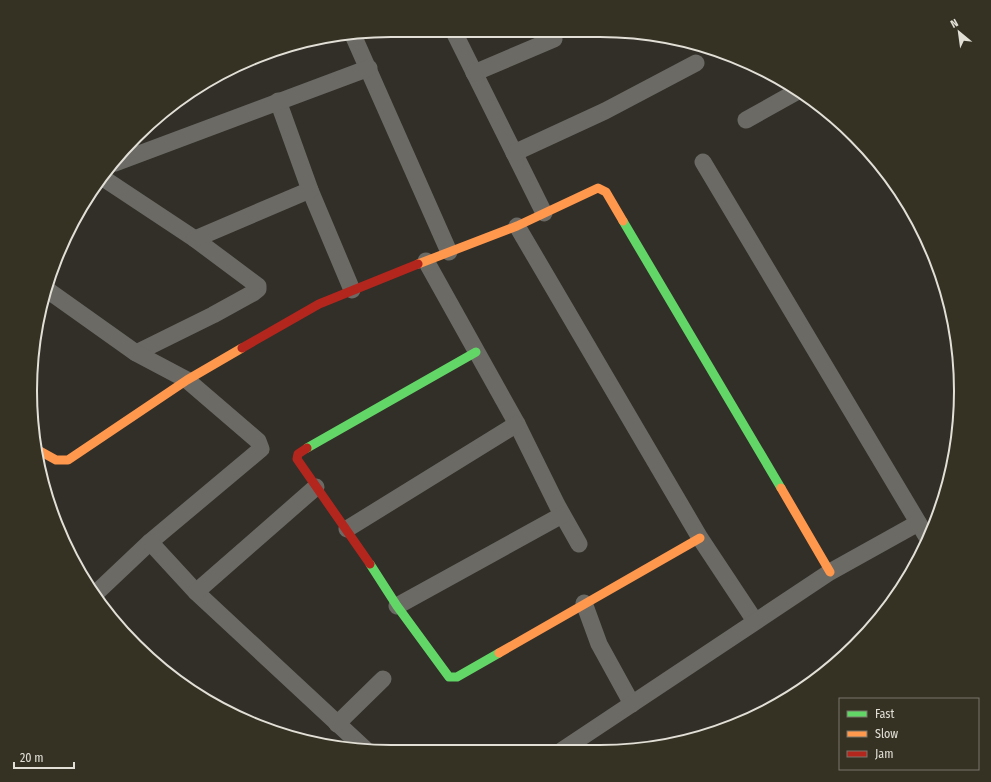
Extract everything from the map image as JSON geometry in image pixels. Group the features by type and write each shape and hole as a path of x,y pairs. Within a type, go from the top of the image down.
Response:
{"street":[{"path":"456,37 544,213"},
{"path":"355,39 449,252"},
{"path":"474,73 554,39"},
{"path":"514,153 604,112 696,64"},
{"path":"123,160 369,68"},
{"path":"746,120 792,94"},
{"path":"278,101 310,190 352,290"},
{"path":"703,162 924,533"},
{"path":"106,180 195,239 258,286 258,290 213,315 136,353"},
{"path":"43,453 61,462 68,460 187,380 320,304 426,260 517,226 593,189 598,188 606,192 830,572"},
{"path":"195,239 310,190"},
{"path":"517,226 700,538 755,621"},
{"path":"426,260 517,424 562,515 579,544"},
{"path":"51,293 136,353 187,380 258,441 261,449 150,542 99,590"},
{"path":"476,352 298,454 296,459 347,529 397,606 447,674 453,678 700,538"},
{"path":"347,529 517,424"},
{"path":"196,592 316,487"},
{"path":"397,606 562,515"},
{"path":"570,745 830,572 918,523"},
{"path":"150,542 196,592 358,743"},
{"path":"584,603 599,644 632,704"},
{"path":"337,724 383,679"}],"traffic: fast":[{"path":"623,221 781,488"},
{"path":"307,448 476,352"},
{"path":"370,564 397,606 449,677 457,677 499,653"}],"traffic: slow":[{"path":"418,264 517,226 598,188 606,192 623,221"},
{"path":"43,453 56,460 68,460 187,380 242,348"},
{"path":"781,488 830,572"},
{"path":"499,653 700,538"}],"traffic: jam":[{"path":"242,348 319,304 418,264"},
{"path":"307,448 298,454 297,459 370,564"}]}
